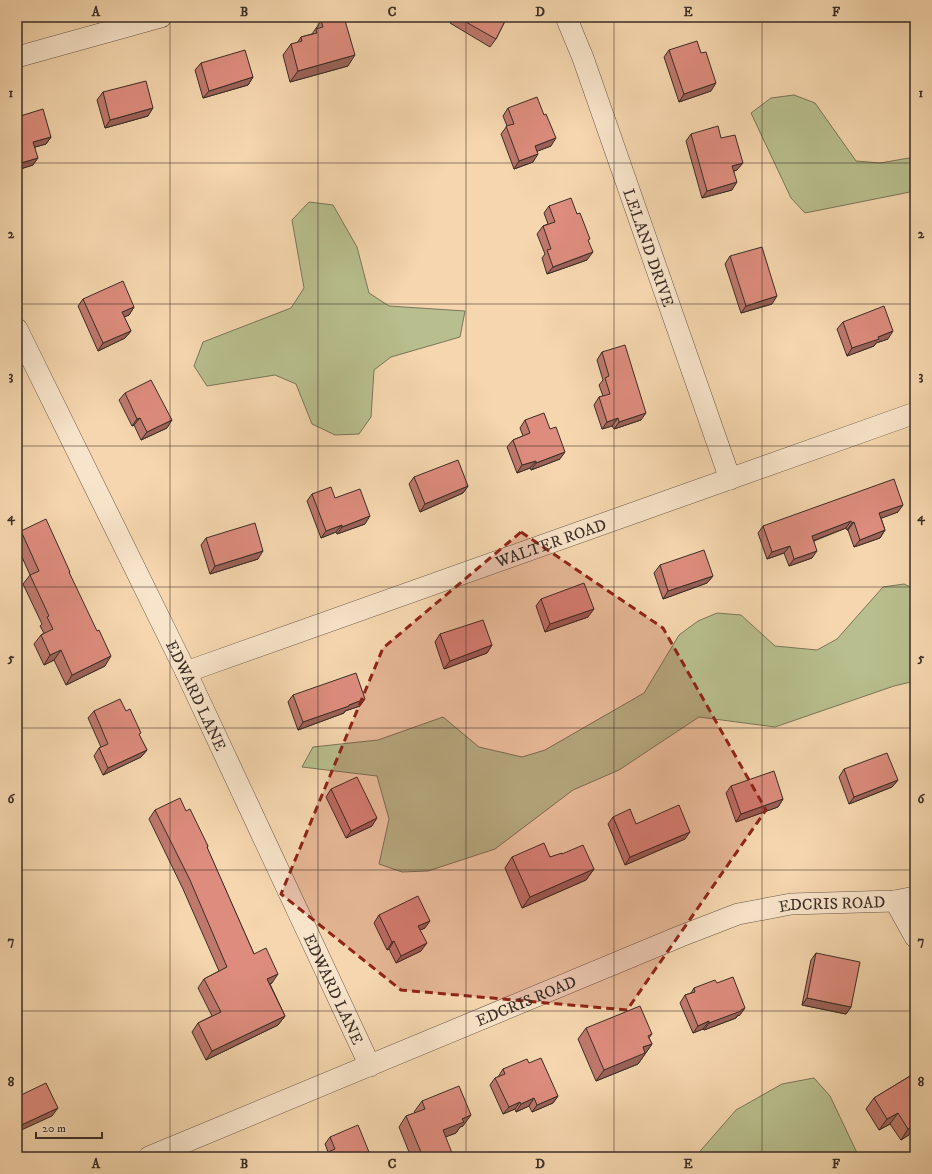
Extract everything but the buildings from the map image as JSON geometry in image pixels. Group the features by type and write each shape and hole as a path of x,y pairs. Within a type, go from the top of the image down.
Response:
{"street":[{"path":"17,57 161,17"},
{"name":"LELAND DRIVE","path":"566,17 583,58 730,479"},
{"name":"EDWARD LANE","path":"17,329 186,672 370,1066"},
{"name":"WALTER ROAD","path":"186,672 915,413"},
{"name":"EDCRIS ROAD","path":"149,1157 680,936 738,914 791,904 895,901 915,898"},
{"path":"895,901 915,937"}],"highlighted area":[{"path":"521,532 663,628 766,810 627,1010 401,990 281,894 383,648"}],"green space":[{"path":"794,95 815,103 856,161 880,163 915,157 915,191 805,213 791,198 751,113 771,98"},
{"path":"309,202 333,205 357,247 369,293 389,306 465,311 460,337 391,357 374,370 371,417 359,434 335,435 312,424 296,384 275,375 207,386 194,366 203,342 291,308 304,288 292,220"},
{"path":"904,584 915,589 915,681 894,686 775,727 699,717 619,770 573,790 495,849 428,871 402,872 379,864 389,819 377,776 302,767 313,747 378,740 443,717 479,747 522,757 545,750 644,693 679,635 698,621 717,613 741,615 775,646 817,650 837,639 883,587"},
{"path":"814,1078 830,1096 859,1157 695,1157 736,1110 782,1084"}]}
